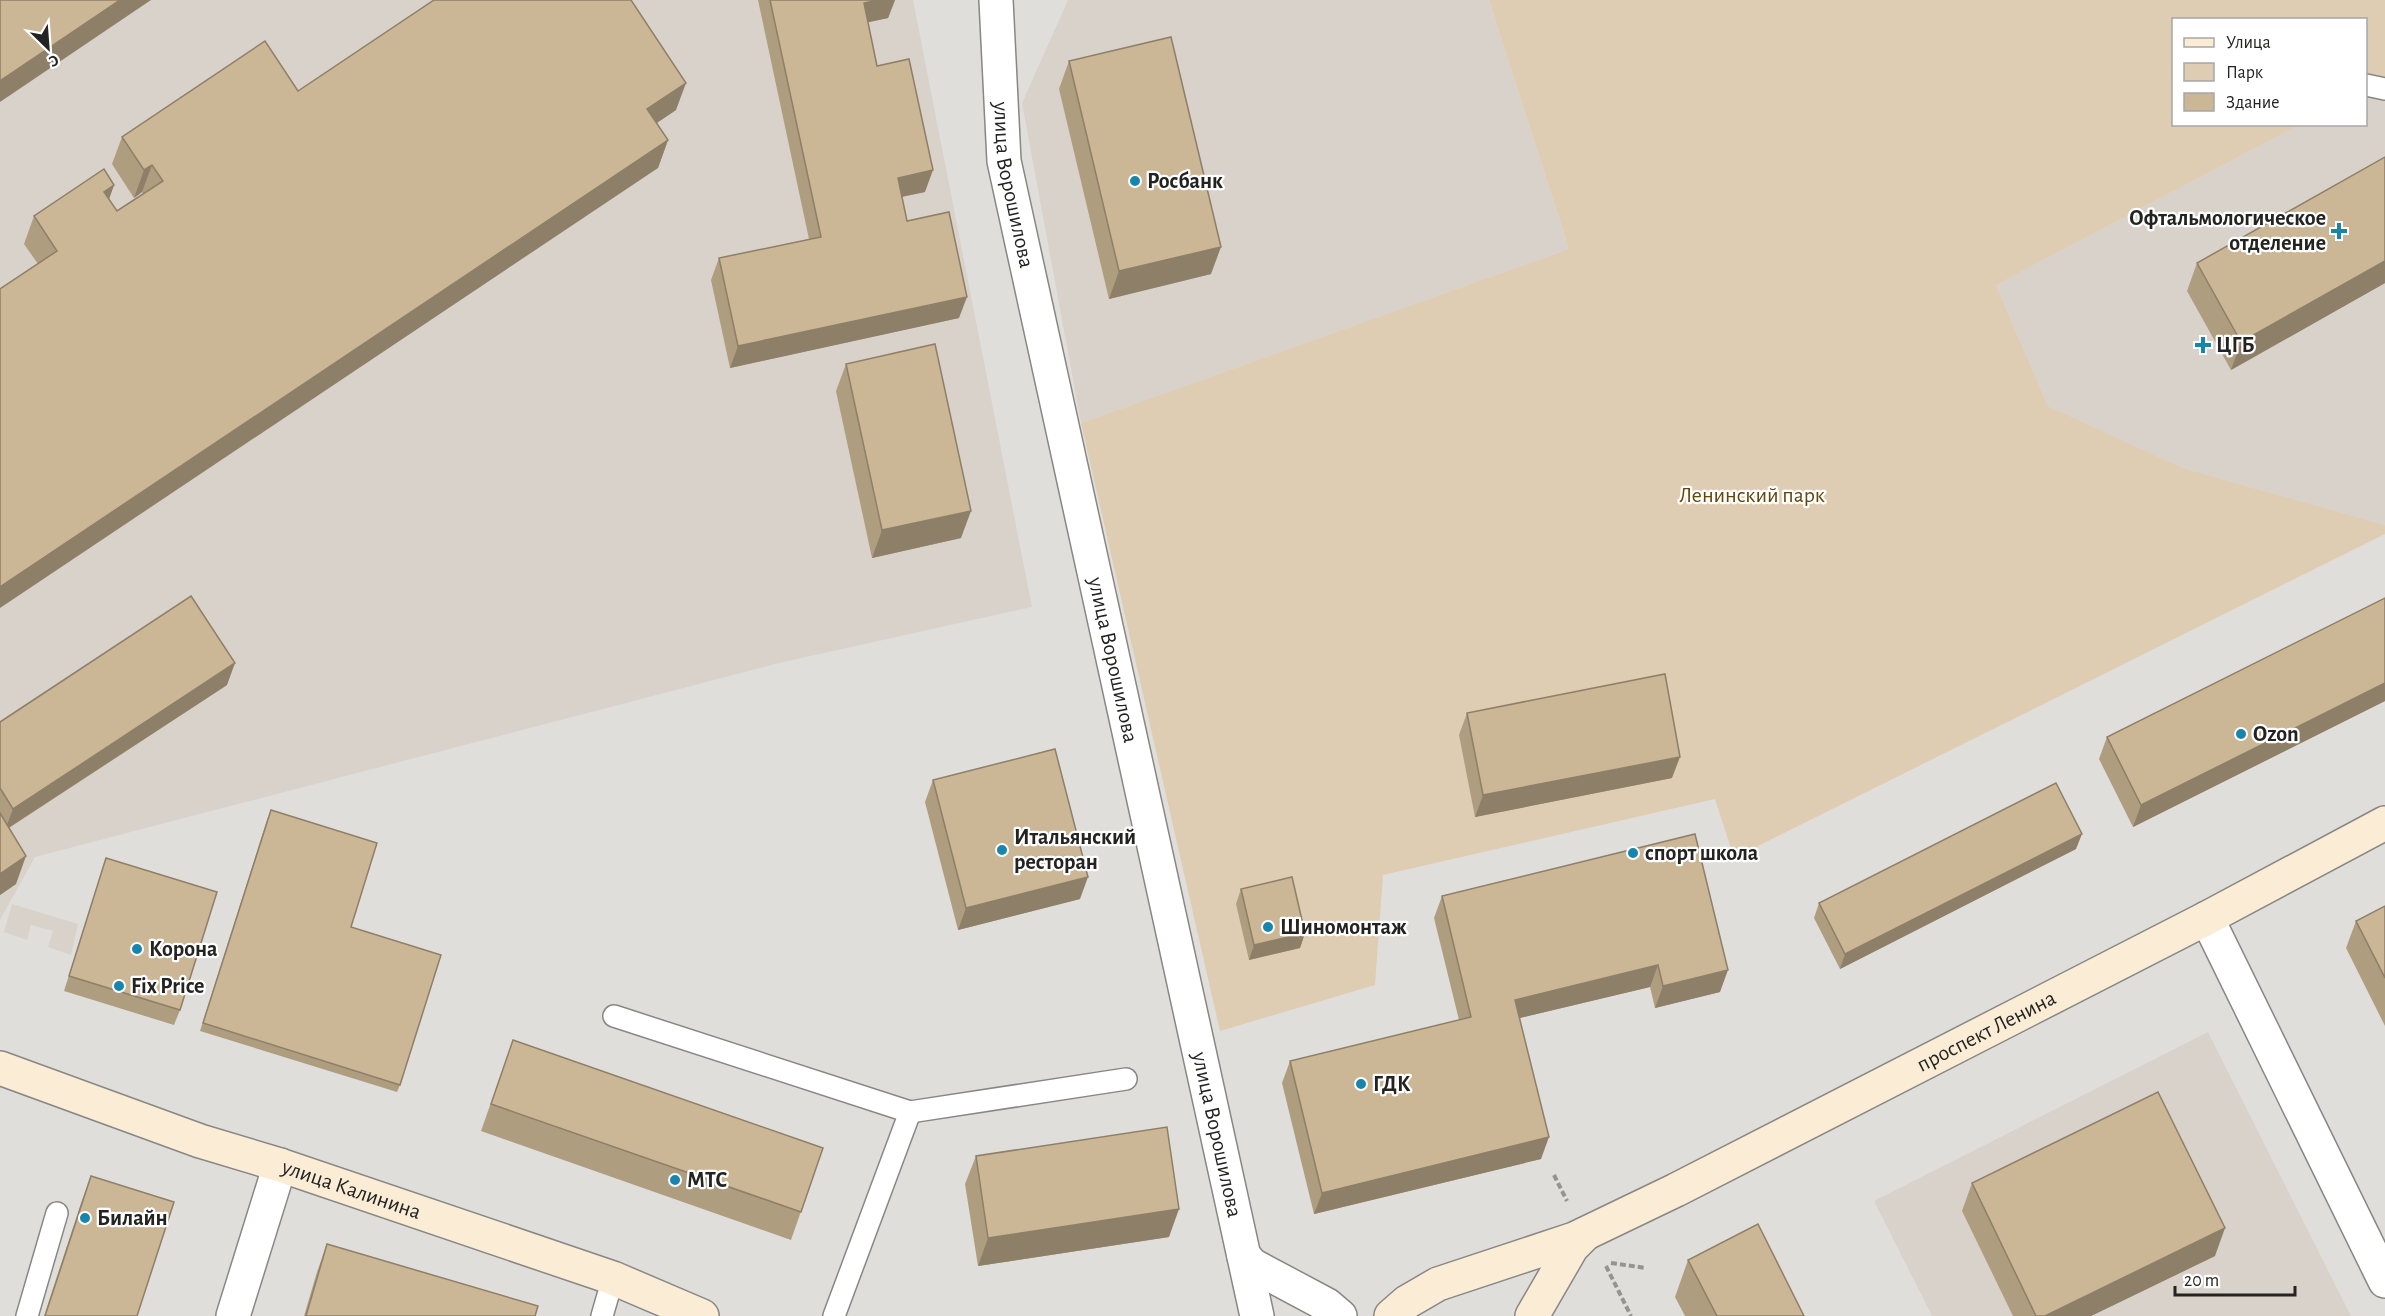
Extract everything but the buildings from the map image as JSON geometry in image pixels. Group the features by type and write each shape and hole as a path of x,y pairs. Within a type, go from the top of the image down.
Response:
{"main road":[{"name":"проспект Ленина","path":"1391,1316 1407,1302 1438,1284 1585,1234 1687,1185 2207,918 2385,823"},
{"name":"улица Калинина","path":"0,1068 200,1141 280,1165 613,1278 702,1316"},
{"path":"1532,1316 1572,1247 1585,1234"}],"street":[{"name":"улица Ворошилова","path":"996,0 1004,161 1257,1316"},
{"path":"2207,918 2385,1281"},
{"path":"233,1316 280,1165"},
{"path":"1244,1256 1252,1265 1327,1305 1340,1316"}],"lane":[{"path":"2367,85 2385,89"},
{"path":"614,1016 910,1112 1126,1078"},
{"path":"834,1316 910,1112"},
{"path":"27,1316 57,1213"},
{"path":"602,1316 613,1278"}],"path":[{"path":"1631,1316 1604,1262 1646,1268"}],"shaded area":[{"path":"0,0 913,0 1032,607 779,663 35,857 0,920"},
{"path":"1068,0 1489,0 1569,249 1081,423 1022,103"},
{"name":"ЦГБ","path":"2385,79 2385,525 2183,468 2048,406 1996,285 2297,126 2367,126 2367,88"},
{"path":"12,904 78,924 71,955 48,947 53,931 31,925 27,940 4,932"},
{"path":"2208,1032 2351,1316 1932,1316 1874,1201"}],"green space":[{"name":"Ленинский парк","path":"1489,0 2385,0 2385,79 2367,88 2367,18 2172,18 2172,126 2297,126 1996,285 2048,406 2183,468 2385,525 2385,534 1734,858 1715,799 1383,875 1375,985 1220,1031 1081,423 1569,249"}],"place":[{"name":"Росбанк","path":"1135,181"},
{"name":"Офтальмологическое отделение","path":"2339,231"},
{"name":"ЦГБ","path":"2203,345"},
{"name":"Ozon","path":"2241,734"},
{"name":"Итальянский ресторан","path":"1002,850"},
{"name":"спорт школа","path":"1633,853"},
{"name":"Шиномонтаж","path":"1268,927"},
{"name":"Корона","path":"137,949"},
{"name":"Fix Price","path":"119,986"},
{"name":"ГДК","path":"1361,1084"},
{"name":"МТС","path":"675,1180"},
{"name":"Билайн","path":"85,1218"}]}
